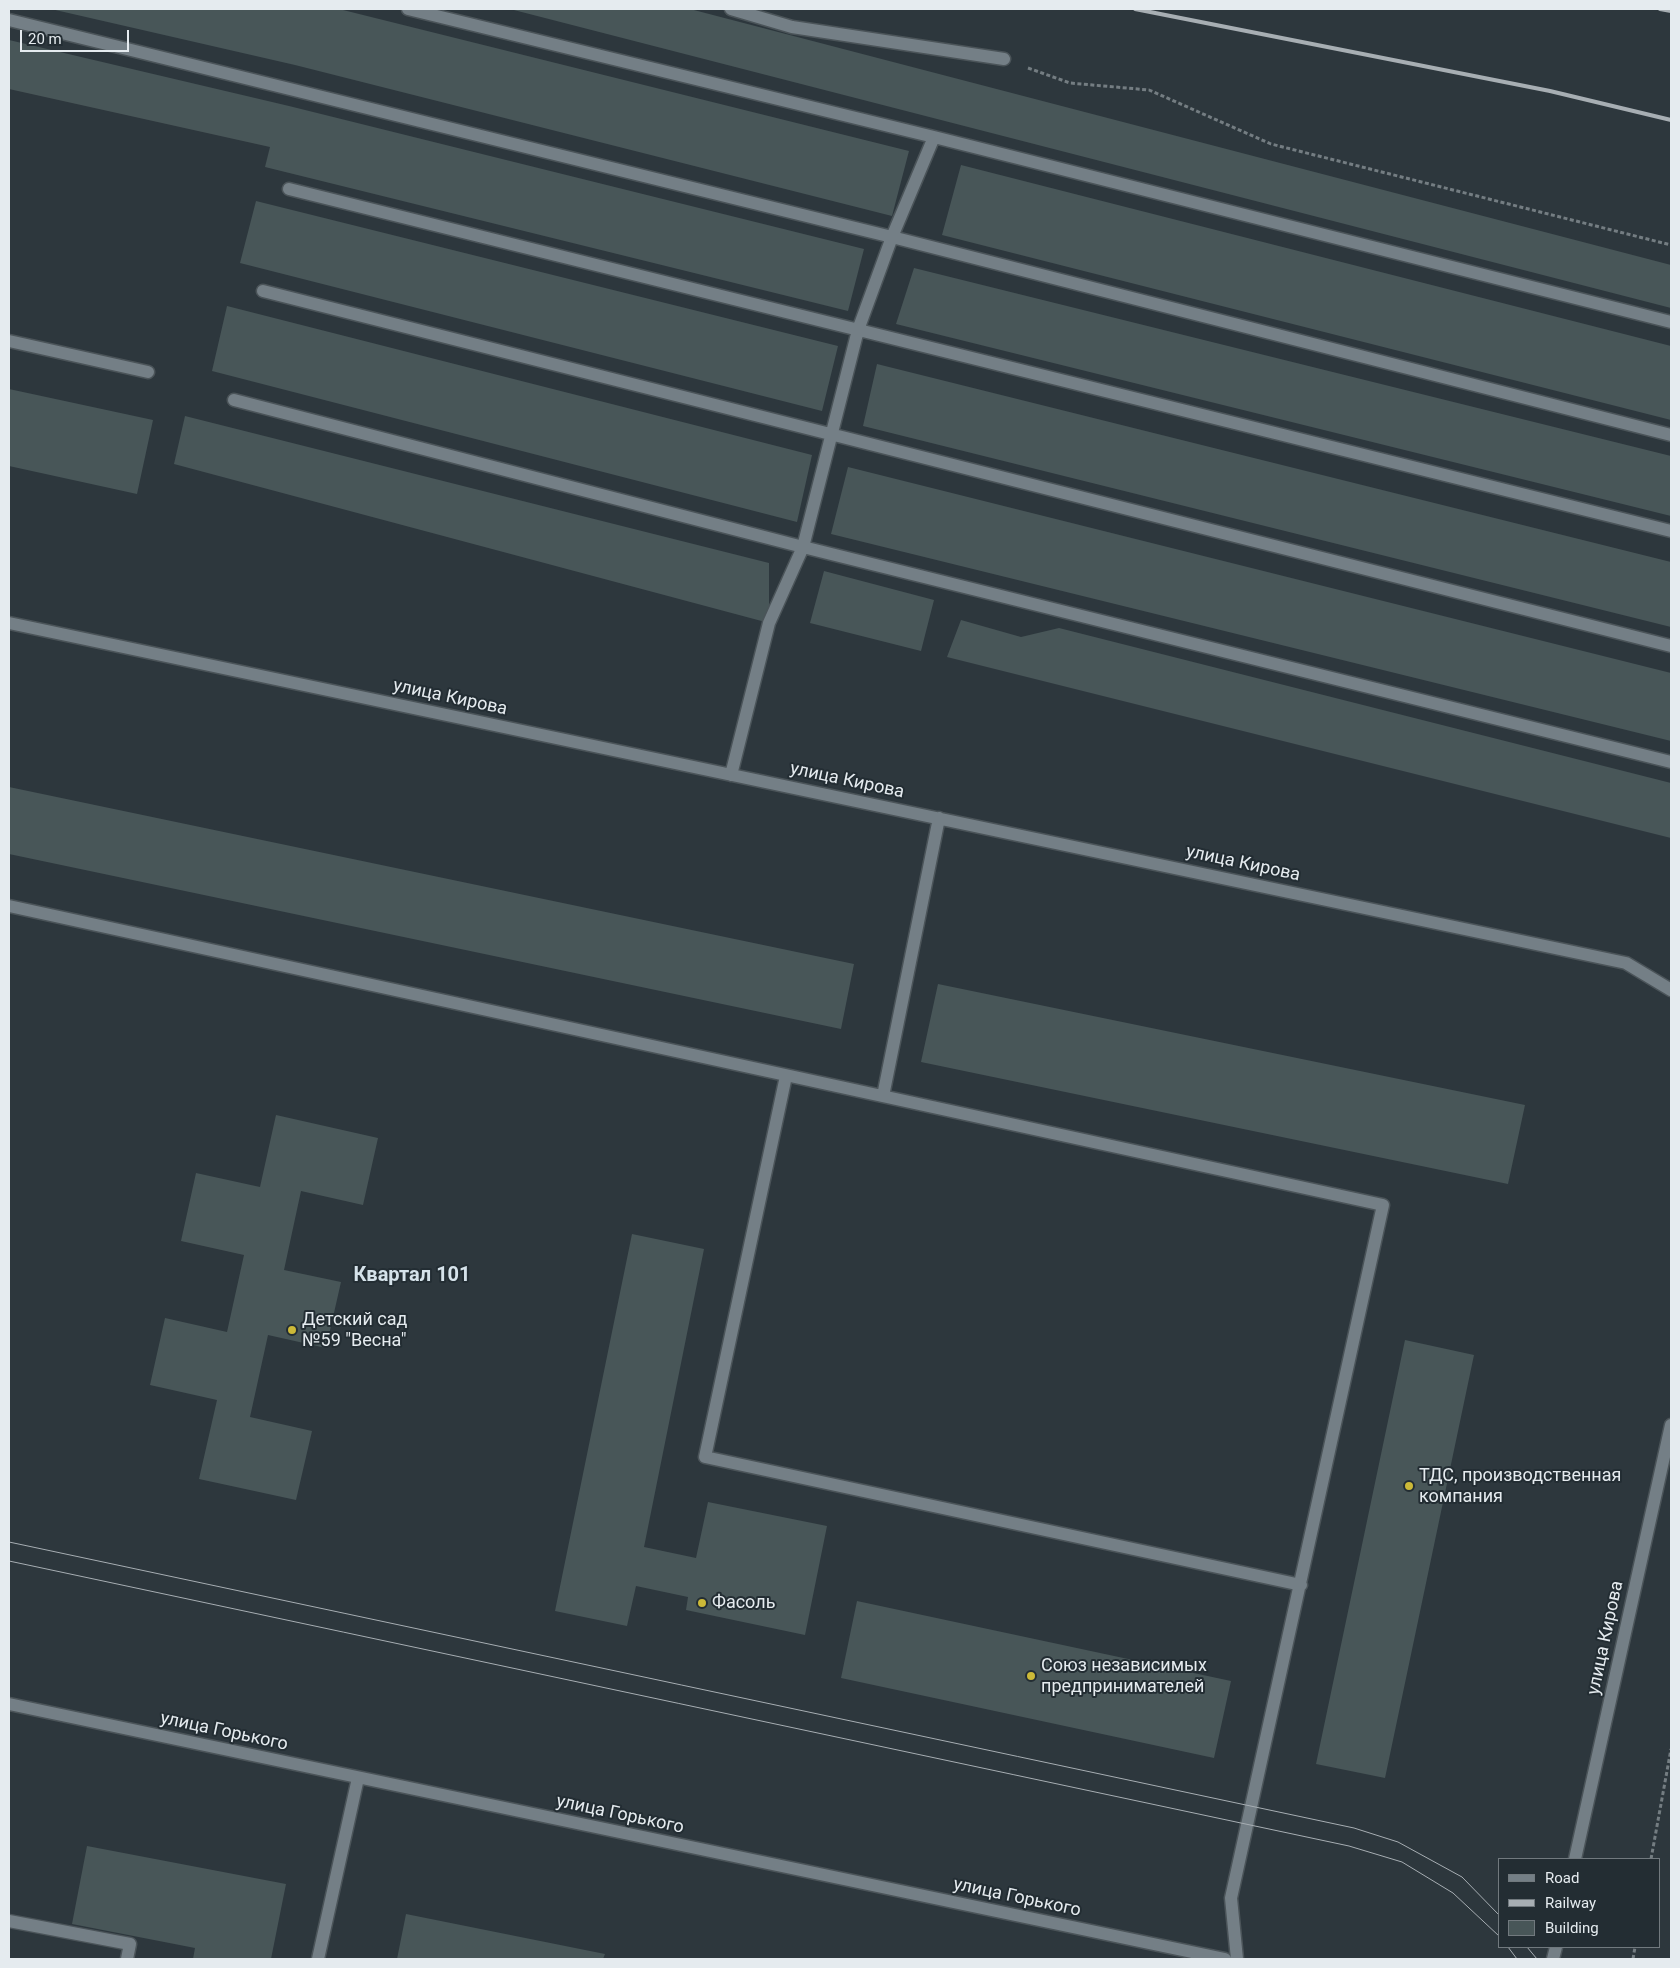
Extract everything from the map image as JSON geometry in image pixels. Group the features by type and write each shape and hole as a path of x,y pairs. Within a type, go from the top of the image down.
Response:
{"street":[{"path":"408,9 934,137 1671,322"},
{"path":"731,9 792,27 1004,59"},
{"path":"9,20 892,237 1671,435"},
{"path":"731,776 769,623 802,546 858,330 892,237 934,137"},
{"path":"289,189 1671,531"},
{"path":"263,291 1671,646"},
{"path":"9,341 148,372"},
{"path":"234,400 802,546 1671,762"},
{"name":"улица Кирова","path":"9,623 1626,964 1671,990"},
{"path":"883,1096 939,818"},
{"path":"9,906 1383,1205 1231,1898 1237,1959"},
{"path":"786,1076 705,1457 1301,1585"},
{"name":"улица Кирова","path":"1575,1858 1671,1425"},
{"name":"улица Горького","path":"9,1704 1225,1959"},
{"path":"318,1959 358,1778"},
{"path":"9,1921 130,1944 126,1959"}],"path":[{"path":"1004,59 1070,83 1149,90 1270,144 1671,245"},
{"path":"1651,1858 1671,1749"}],"building":[{"path":"51,9 339,9 909,151 892,216 295,65"},
{"path":"510,9 690,9 1671,265 1671,308"},
{"path":"9,40 289,106 864,249 848,311 265,167 270,147 9,89"},
{"path":"961,165 1671,346 1671,420 942,235"},
{"path":"256,201 838,346 822,411 240,263"},
{"path":"914,268 1671,456 1671,516 896,324"},
{"path":"227,306 812,455 797,522 212,371"},
{"path":"877,364 1671,562 1671,627 863,426"},
{"path":"9,389 153,420 137,494 9,466"},
{"path":"185,416 769,563 769,623 174,464"},
{"path":"848,467 1671,673 1671,741 831,534"},
{"path":"824,571 934,600 921,651 810,623"},
{"path":"961,620 1021,637 1059,628 1671,783 1671,838 947,657"},
{"path":"9,787 854,964 841,1029 9,854"},
{"path":"938,984 1525,1105 1508,1184 921,1062"},
{"path":"276,1115 378,1138 363,1205 301,1191 284,1270 341,1282 326,1348 268,1335 250,1417 312,1431 296,1500 199,1479 217,1400 150,1385 165,1318 227,1332 244,1255 181,1241 196,1173 260,1187"},
{"path":"632,1234 704,1249 644,1547 696,1558 708,1502 827,1526 805,1635 686,1610 688,1597 636,1586 627,1626 555,1611"},
{"path":"1405,1340 1474,1355 1385,1778 1316,1764"},
{"path":"857,1601 1231,1681 1214,1758 841,1678"},
{"path":"87,1846 286,1884 271,1959 193,1959 195,1948 72,1924"},
{"path":"406,1914 605,1954 603,1959 397,1959"}],"tram line":[{"path":"9,1542 1354,1828 1398,1842 1462,1877 1498,1914"},
{"path":"9,1561 1349,1846 1402,1862 1453,1893 1498,1935"},
{"path":"1509,1948 1517,1959"},
{"path":"1528,1948 1537,1959"}],"railway":[{"path":"1135,9 1550,91 1671,120"},
{"path":"1660,9 1671,11"}],"place":[{"name":"Детский сад №59 \"Весна\"","path":"292,1330"},
{"name":"ТДС, производственная компания","path":"1409,1486"},
{"name":"Фасоль","path":"702,1603"},
{"name":"Союз независимых предпринимателей","path":"1031,1676"}],"district":[{"name":"Квартал 101","path":"412,1276"}]}
